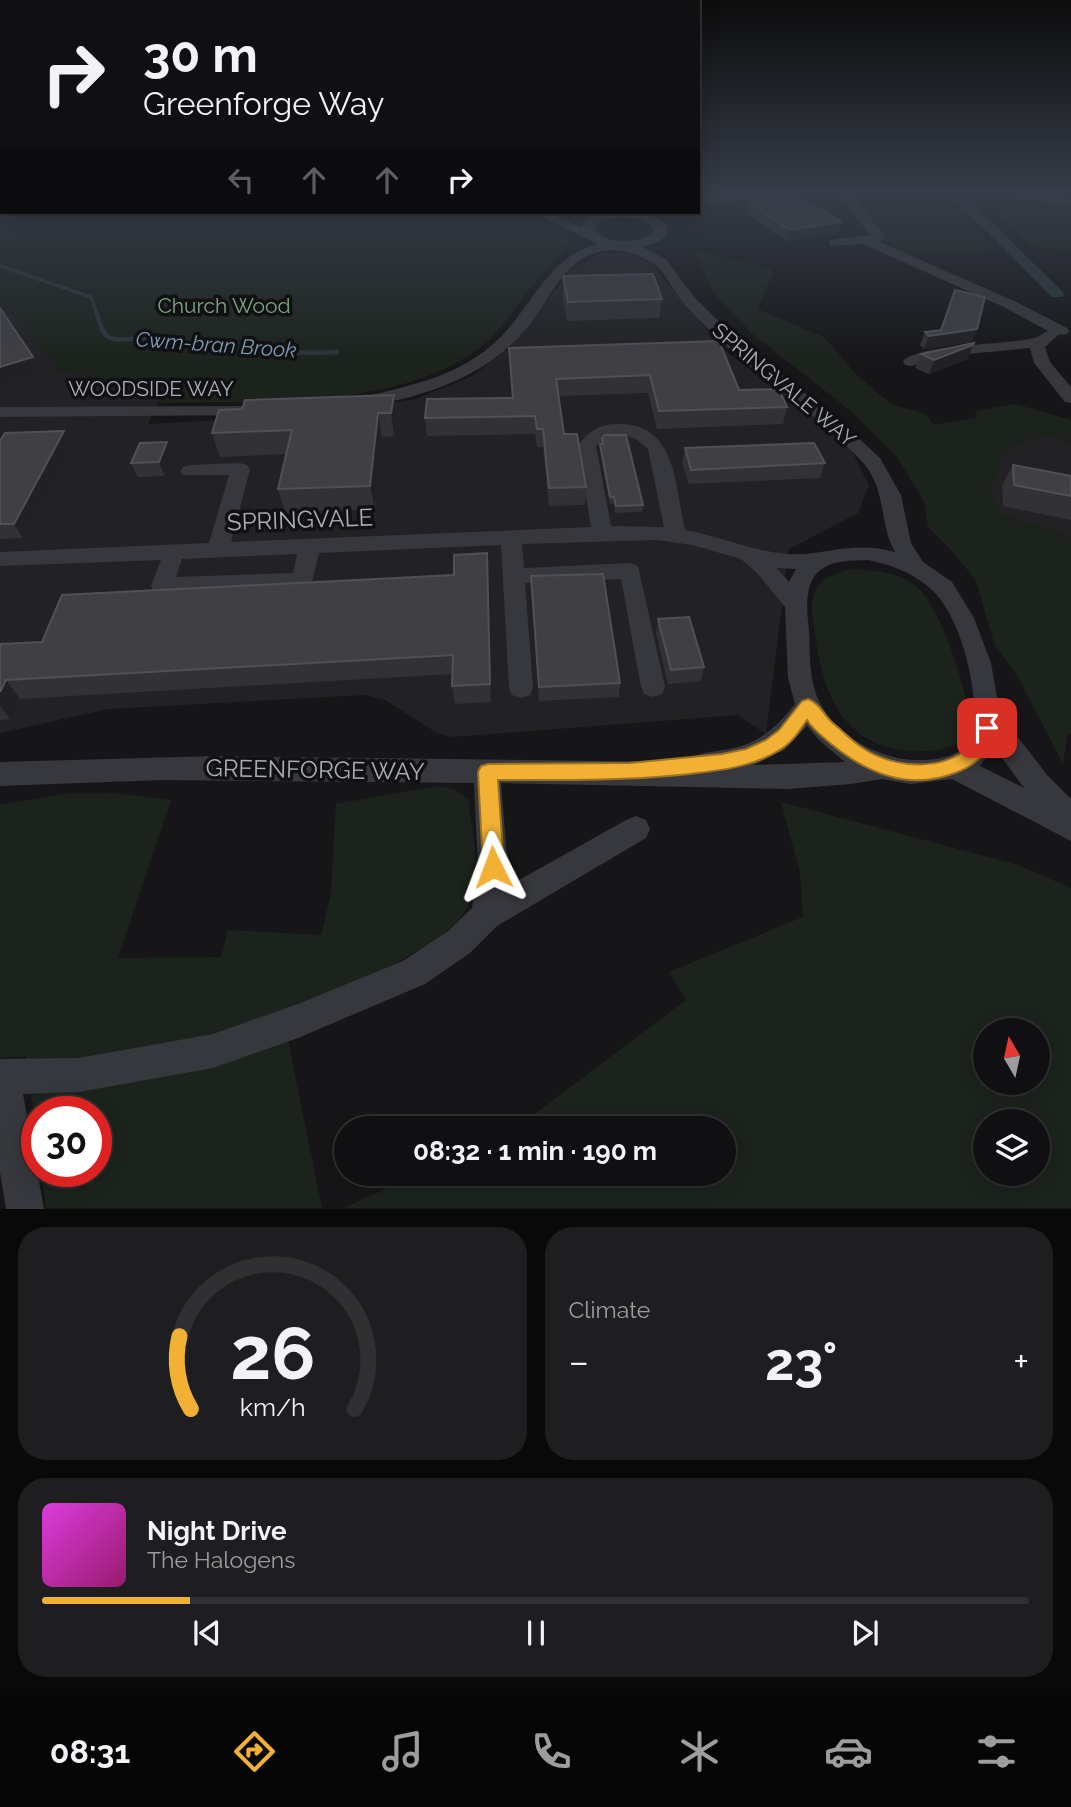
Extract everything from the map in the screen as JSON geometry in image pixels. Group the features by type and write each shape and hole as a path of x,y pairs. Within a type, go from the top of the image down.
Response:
{"street":[{"path":"353,404 413,392 443,381 481,361 515,332 554,277 583,249"},
{"path":"581,253 600,249"},
{"name":"SPRINGVALE WAY","path":"634,249 661,262 689,300 731,342 834,425 873,462 891,495 900,543 915,568"},
{"path":"661,262 662,249"},
{"path":"886,249 1066,330"},
{"path":"911,361 966,349 1000,348 1039,342 1066,330"},
{"path":"1039,342 1037,350 1042,363 1071,398"},
{"name":"WOODSIDE WAY","path":"0,412 268,410"},
{"path":"602,533 587,446 597,435 617,429 638,432 657,448 676,535"},
{"path":"190,471 240,469 218,550"},
{"path":"847,554 871,541 887,525 893,514"},
{"name":"SPRINGVALE","path":"0,559 309,546 485,529 511,537 602,533 676,535 746,555 789,563 818,561"},
{"path":"511,537 521,688"},
{"path":"174,552 162,586 303,580 309,546"},
{"name":"GREENFORGE WAY","path":"868,553 891,557 915,568 944,588 959,607 975,648 987,717 984,741 976,753 954,767 916,773 882,767 857,755 818,722 802,691 796,605 799,582 818,561 847,554 868,553"},
{"name":"SPRINGVALE","path":"746,555 766,569 796,605"},
{"path":"514,576 630,571 653,688"},
{"name":"GREENFORGE WAY","path":"630,772 722,762 749,756 772,746 786,735 808,706"},
{"name":"GREENFORGE WAY","path":"987,717 1038,785 1071,818"},
{"name":"GREENFORGE WAY","path":"0,774 111,769 240,768 630,772 750,777 852,774 882,767"},
{"path":"954,767 999,788 1071,828"},
{"path":"486,915 493,867 488,772"},
{"path":"25,1209 1,1077 79,1075 213,1051 298,1021 414,973 459,942 486,915 636,829"}],"shaded area":[{"path":"601,253 628,253 650,262 724,350 809,413 852,451 869,485 858,513 789,549 766,734 738,715 452,737 437,733 385,700 364,695 108,709 0,733 0,303 5,305 61,371 163,391 148,424 329,414 415,399 472,376 509,348 570,270"},
{"path":"1051,435 1071,443 1071,537 1000,515 985,482 995,482 1000,460 1010,447 1031,438"}],"green space":[{"name":"Church Wood","path":"0,249 563,249 495,333 482,346 449,367 411,382 370,392 326,398 156,403 162,391 61,371 5,305 0,303"},
{"path":"894,249 998,251 905,256"},
{"path":"695,250 774,270 758,309 824,337 855,373 880,395 894,405 926,414 934,425 978,417 974,411 1015,404 1071,420 1071,443 1051,435 1031,438 1010,447 1000,460 995,483 986,483 1000,515 1071,537 1071,734 1067,736 1063,764 1017,675 995,646 976,581 955,554 928,527 924,501 897,457 852,412 751,333 713,292"},
{"path":"851,569 878,571 903,578 918,588 926,598 943,629 958,668 968,717 966,738 946,748 932,750 910,751 887,747 867,739 852,727 840,712 823,675 812,603 821,582"},
{"path":"437,786 454,789 468,799 476,873 470,901 463,914 430,943 352,985 283,1016 322,1208 46,1208 43,1187 112,1187 112,1096 31,1096 26,1056 0,1058 0,805 65,794 114,793 171,800 118,958 221,957 228,930 321,935 331,893 336,804"},
{"path":"781,802 1018,865 1071,888 1071,1208 343,1208 392,1186 736,1186 736,1116 532,1116 686,1000 669,972 803,917 800,872"}],"building":[{"path":"653,274 662,299 568,302 563,276"},
{"path":"955,290 985,297 977,329 929,336 925,332 941,330"},
{"path":"0,308 33,357 0,367"},
{"path":"719,341 739,390 779,389 787,407 659,411 650,375 556,379 564,434 577,434 586,487 549,488 543,429 537,429 535,416 425,418 427,399 513,398 509,348"},
{"path":"974,343 934,360 921,354"},
{"path":"394,395 391,413 378,413 370,486 278,489 292,430 212,433 219,410 242,409 245,400"},
{"path":"64,431 14,524 0,524 0,441 5,433"},
{"path":"605,435 626,435 643,505 616,506 614,497 610,497 600,444 603,444 602,438"},
{"path":"167,442 159,462 131,463 140,443"},
{"path":"814,443 825,463 691,470 685,448"},
{"path":"1013,465 1071,476 1071,496 1014,485"},
{"path":"487,553 490,684 452,686 453,655 6,680 0,692 0,644 42,642 62,595 454,575 454,555"},
{"path":"603,574 620,683 539,687 531,576"},
{"path":"689,617 704,667 671,670 658,619"}],"waterway":[{"path":"1012,249 1057,294"},
{"name":"Cwm-bran Brook","path":"0,266 91,297 98,317"},
{"name":"Cwm-bran Brook","path":"97,315 105,334 115,339 154,338 268,351 337,352"}],"route":[{"path":"493,867 488,772 630,772 722,762 749,756 772,746 786,735 808,706 818,722 857,755 882,767 916,773 954,767 967,761 984,741 987,728"}]}
